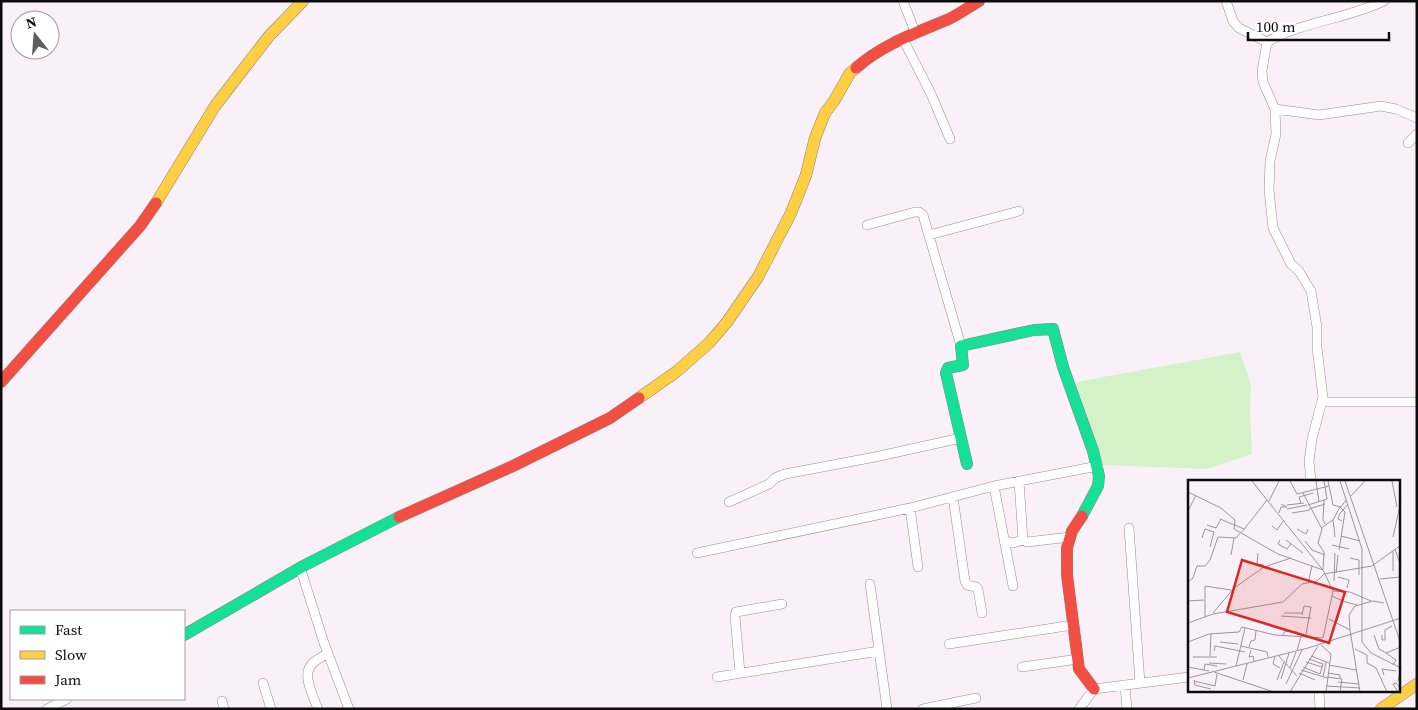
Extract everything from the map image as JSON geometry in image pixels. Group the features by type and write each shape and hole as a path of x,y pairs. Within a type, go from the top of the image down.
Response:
{"main road":[{"path":"1,382 72,305 140,226 215,106 269,36 303,1"},
{"path":"185,634 300,567 407,512 513,466 610,418 676,372 709,343 727,322 758,277 781,236 806,174 820,124 850,73 867,58 883,48 915,32 950,18 979,1"},
{"path":"967,464 946,373 948,368 963,365 961,346 1034,330 1053,329 1063,367 1098,466 1098,486 1066,548 1067,575 1079,669 1094,689"},
{"path":"1381,709 1417,684"},
{"path":"1397,709 1417,695"}],"street":[{"path":"903,1 915,32"},
{"path":"1226,1 1233,21 1239,28 1267,42 1316,23 1366,10 1384,1"},
{"path":"903,39 931,94 950,139"},
{"path":"1267,42 1262,76 1275,109 1276,134 1270,161 1270,208 1273,228 1291,264 1299,271 1310,291 1317,327 1317,348 1323,397 1312,439 1309,461 1310,480"},
{"path":"1275,109 1319,116 1381,106 1396,109 1417,118"},
{"path":"1408,143 1417,134"},
{"path":"929,235 1019,211"},
{"path":"867,225 915,212 919,212 923,216 961,346"},
{"path":"1322,402 1417,402"},
{"path":"729,502 769,484 775,478 785,474 961,438"},
{"path":"697,553 910,508 994,486 1098,466"},
{"path":"1019,481 1023,540"},
{"path":"994,486 1013,586"},
{"path":"953,497 965,581 968,585 976,587 978,590 982,613"},
{"path":"910,508 918,567"},
{"path":"1129,528 1140,683"},
{"path":"1004,541 1014,543 1023,540 1027,542 1070,537"},
{"path":"300,567 328,653 349,709"},
{"path":"870,584 887,709"},
{"path":"740,673 736,612 782,604"},
{"path":"950,644 1073,625"},
{"path":"717,677 879,651"},
{"path":"318,709 307,673 312,663 328,653"},
{"path":"1022,667 1078,659"},
{"path":"1080,709 1094,689 1188,677"},
{"path":"263,683 271,709"},
{"path":"1125,685 1127,709"},
{"path":"1318,692 1320,709"},
{"path":"923,709 976,698"},
{"path":"47,709 65,700"}],"shaded area":[{"path":"1240,352 1251,385 1252,454 1207,469 1102,465 1076,382"}],"traffic: fast":[{"path":"967,464 946,373 948,368 963,365 961,346 1034,330 1053,329 1063,367 1093,451 1099,476 1098,486 1082,516"},
{"path":"185,634 305,565 399,517"}],"traffic: slow":[{"path":"156,203 215,106 269,36 303,1"},
{"path":"639,398 676,372 709,343 727,322 758,277 791,213 806,175 815,138 825,113 850,73 856,68"},
{"path":"1381,709 1417,684"}],"traffic: jam":[{"path":"856,68 877,52 912,34 949,19 979,1"},
{"path":"1,382 140,226 156,203"},
{"path":"399,517 513,466 610,418 639,398"},
{"path":"1082,516 1072,531 1067,548 1067,575 1079,669 1094,689"}]}
